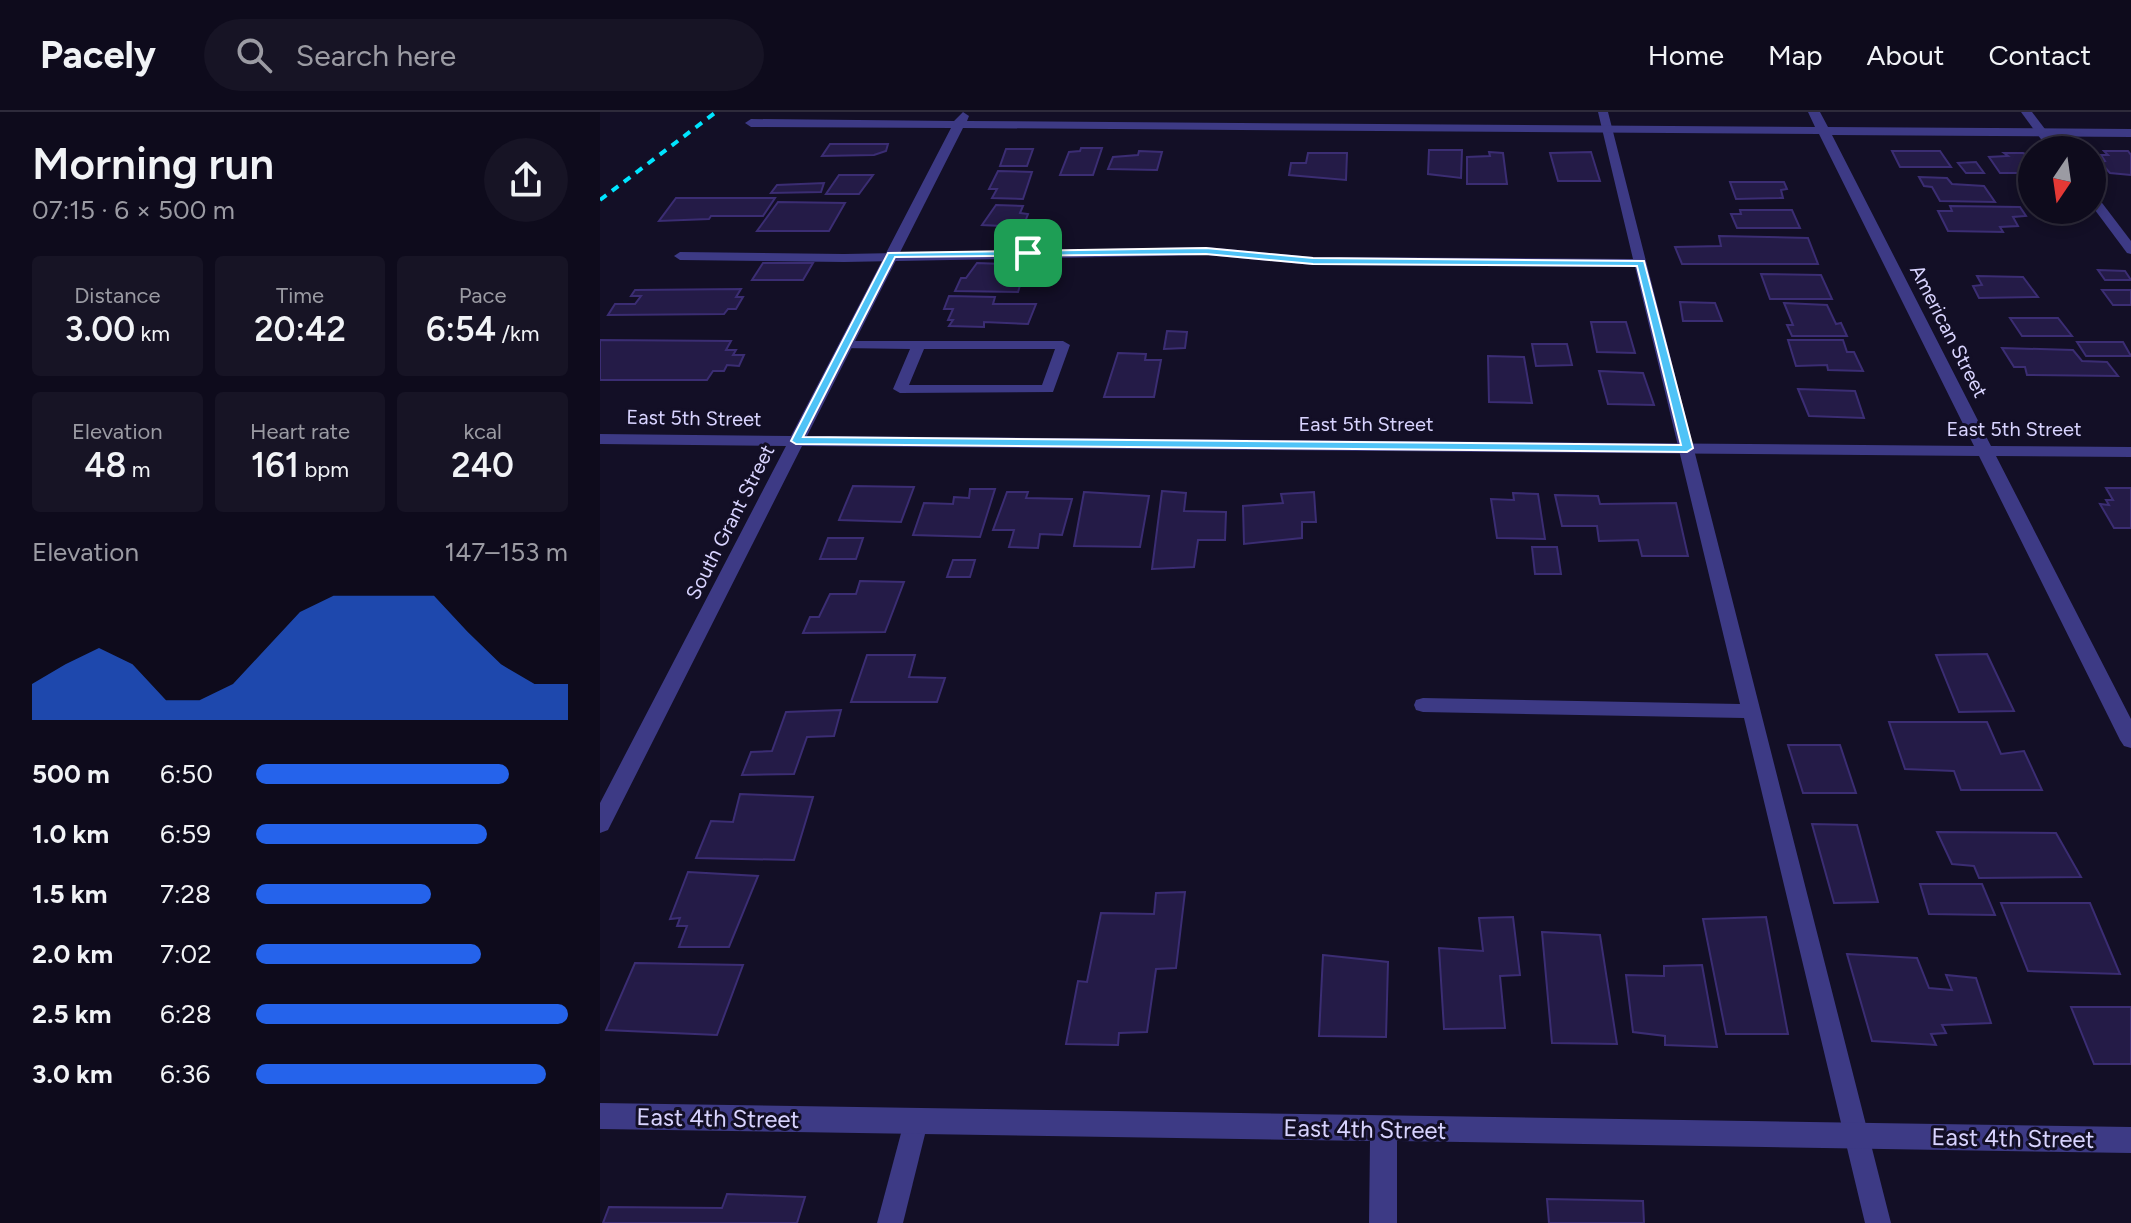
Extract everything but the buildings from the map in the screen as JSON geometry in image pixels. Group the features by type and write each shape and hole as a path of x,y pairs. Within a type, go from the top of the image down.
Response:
{"street":[{"name":"American Street","path":"1814,112 2131,740"},
{"path":"751,123 962,118 1605,121 1823,131 2131,133"},
{"name":"South Grant Street","path":"600,824 962,118"},
{"name":"East 5th Street","path":"600,439 2131,452"},
{"name":"East 4th Street","path":"600,1116 2131,1140"},
{"path":"1383,1223 1384,1129"}],"lane":[{"path":"2026,112 2044,136"},
{"path":"1605,121 1878,1223"},
{"path":"2106,217 2131,250"},
{"path":"680,256 844,258 1206,251 1313,261 1641,263"},
{"path":"845,345 1063,345 1048,389 900,389 918,346"},
{"path":"1423,705 1752,711"},
{"path":"890,1223 916,1122"}],"railway":[{"path":"600,200 716,112"}],"route":[{"path":"1206,251 1313,261 1641,263 1687,448 796,441 891,255 1028,253 1206,251"}]}
